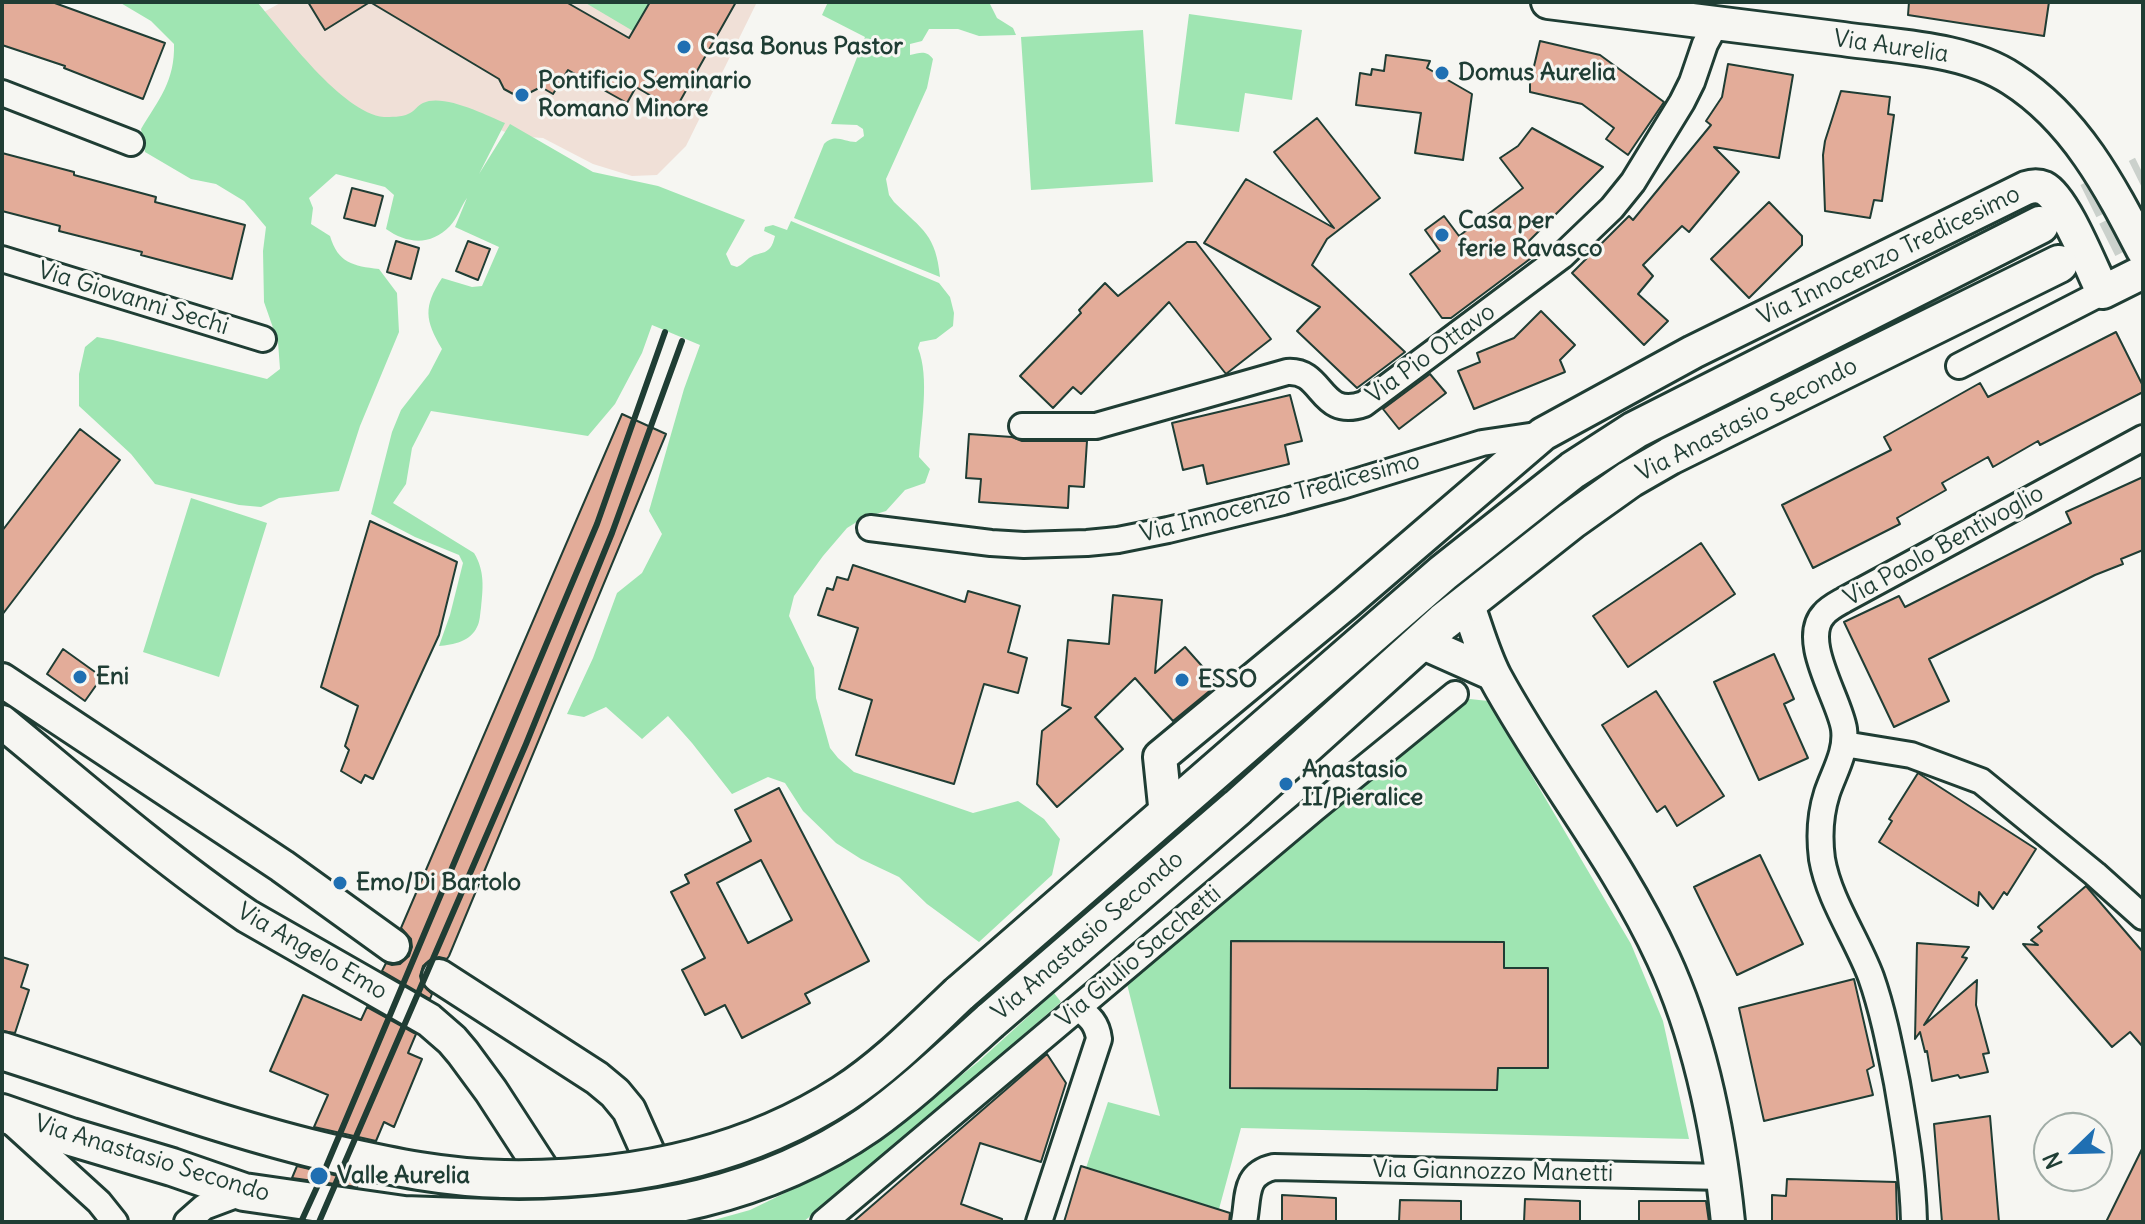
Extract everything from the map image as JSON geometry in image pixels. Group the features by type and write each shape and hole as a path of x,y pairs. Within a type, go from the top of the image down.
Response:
{"main road":[{"name":"Via Anastasio Secondo","path":"2,1051 280,1141 415,1172 456,1177 573,1177 671,1164 719,1152 770,1133 843,1093 873,1072 1443,573 1573,470 1635,430 2040,225"},
{"name":"Via Anastasio Secondo","path":"2,1113 244,1192 404,1215 519,1219 583,1217 679,1204 722,1194 775,1175 869,1124 914,1089 1238,807 1421,642 1571,521 1651,466 2059,264"}],"street":[{"name":"Via Aurelia","path":"1548,2 1717,22 1953,55 1979,62 1999,71 2047,105 2076,137 2103,175 2143,250"},
{"name":"Via Pio Ottavo","path":"1022,426 1096,426 1287,372 1304,374 1336,406 1349,408 1364,404 1562,256 1612,208 1633,182 1682,102 1717,22"},
{"path":"2,93 131,143"},
{"name":"Via Innocenzo Tredicesimo","path":"1166,815 1160,757 1543,434 1693,352 2032,186 2046,189 2056,199 2103,292"},
{"name":"Via Giovanni Sechi","path":"2,259 263,339"},
{"path":"1959,366 2143,272"},
{"name":"Via Innocenzo Tredicesimo","path":"870,528 1024,545 1118,540 1283,502 1482,443 1543,434"},
{"name":"Via Paolo Bentivoglio","path":"1914,1222 1908,1144 1890,1048 1871,978 1823,863 1819,834 1822,813 1844,744 1842,720 1818,650 1817,628 1824,613 1885,576 2143,438"},
{"path":"1467,603 1493,674 1619,875 1663,958 1682,1005 1703,1079 1717,1141 1728,1222"},
{"path":"1309,634 1338,665"},
{"path":"1421,642 1493,674"},
{"name":"Via Angelo Emo","path":"2,680 282,866 435,974 597,1078 620,1098 634,1117 679,1222"},
{"name":"Via Giulio Sacchetti","path":"824,1222 1455,694"},
{"name":"Via Angelo Emo","path":"2,722 220,897 247,916 429,1020 452,1040 491,1091 576,1222"},
{"path":"1844,744 1911,755 1981,781 2143,917"},
{"path":"1039,1222 1099,1039 1096,1024 1078,1008"},
{"path":"2,1113 99,1202 115,1222"},
{"name":"Via Giannozzo Manetti","path":"1244,1222 1250,1186 1256,1175 1274,1167 1723,1177"},
{"path":"187,1222 204,1207 244,1192"}],"shaded area":[{"name":"Pontificio Seminario Romano Minore","path":"282,2 757,2 686,146 657,175 632,176 593,164 543,138 514,136 449,107 400,123 360,113 253,18"}],"green space":[{"path":"119,2 257,2 332,87 368,112 384,117 400,116 423,103 442,101 464,106 505,123 479,174 510,124 593,172 658,186 745,220 726,254 731,265 737,267 771,247 775,236 764,231 765,227 773,225 787,230 791,221 939,283 950,297 954,313 953,326 936,339 920,342 918,348 924,373 919,457 930,469 925,483 905,490 886,511 863,518 847,528 794,596 789,616 814,668 816,698 830,748 838,758 854,772 973,813 1018,801 1044,819 1060,839 1052,875 979,942 927,904 899,877 836,843 803,811 785,783 768,777 732,794 668,716 642,739 606,707 584,717 567,714 593,658 617,593 642,573 662,534 649,511 700,345 652,325 642,353 615,404 588,436 431,411 412,448 406,484 393,503 474,553 482,580 480,618 474,632 461,641 439,646 463,563 459,555 371,514 392,432 401,410 429,374 442,349 428,314 436,288 442,278 472,287 482,286 499,247 455,227 467,198 450,226 435,237 419,241 402,238 386,229 394,195 385,187 336,174 309,198 313,208 311,224 330,236 342,258 379,269 397,293 399,332 360,426 339,491 279,498 261,507 239,505 155,484 131,454 79,406 79,374 85,347 97,337 267,379 280,369 278,342 264,302 266,227 244,201 216,184 191,179 145,152 141,129 169,79 174,44 151,21"},
{"path":"584,2 650,2 633,31"},
{"path":"828,2 989,2 997,18 1013,28 1016,35 979,36 958,29 929,29 922,41 910,44 910,55 925,53 933,59 927,88 886,179 889,195 894,202 931,242 940,277 794,218 824,144 836,139 856,142 864,136 863,129 857,125 831,124 865,37 822,15"},
{"path":"1189,14 1302,30 1292,100 1245,93 1239,132 1175,124"},
{"path":"1143,30 1153,182 1031,190 1021,37"},
{"path":"191,498 267,523 219,677 143,652"},
{"path":"1461,698 1488,701 1631,944 1663,1021 1689,1139 1241,1128 1219,1209 1086,1168 1108,1102 1160,1116 1127,984","holes":["1231,941 1504,942 1504,968 1548,968 1548,1067 1498,1068 1497,1090 1231,1088"]},
{"path":"1054,993 1061,1002 872,1167 803,1222 707,1222 750,1210 787,1192 890,1132 978,1062"}],"building":[{"path":"2,2 52,2 165,43 143,99 65,66 2,45"},
{"path":"308,2 370,2 325,30"},
{"path":"370,2 566,2 629,38 650,2 736,2 675,110 636,87 627,103 568,70 553,94 541,87 525,95 515,95 504,89 499,79"},
{"path":"1909,2 2049,2 2044,36 1908,15"},
{"path":"1540,41 1600,55 1664,102 1628,155 1606,139 1614,128 1582,104 1530,92"},
{"path":"1386,55 1430,61 1427,68 1472,94 1463,160 1415,153 1421,113 1356,105 1360,73 1371,75 1372,69 1384,71"},
{"path":"1728,64 1793,75 1779,158 1714,147 1739,172 1689,232 1682,226 1643,265 1653,276 1638,294 1668,321 1644,345 1572,273 1629,216 1633,220 1711,125 1706,121 1722,97"},
{"path":"1841,91 1890,97 1888,114 1894,115 1882,201 1874,200 1870,218 1825,211 1823,155"},
{"path":"1317,118 1380,198 1327,239 1312,265 1405,352 1357,388 1297,331 1320,307 1204,243 1246,179 1334,228 1274,152"},
{"path":"1532,128 1603,167 1526,244 1534,256 1451,318 1442,318 1410,274 1440,251 1425,230 1444,216 1459,236 1523,188 1500,158 1518,146"},
{"path":"2,153 156,197 155,202 245,225 232,279 59,231 60,226 2,211"},
{"path":"352,188 383,196 375,226 344,218"},
{"path":"1769,202 1802,236 1802,245 1749,298 1711,259"},
{"path":"396,241 419,248 411,279 387,272"},
{"path":"468,241 490,249 478,280 456,271"},
{"path":"1187,242 1196,242 1271,339 1226,374 1169,302 1081,394 1073,387 1053,408 1020,376 1081,313 1079,310 1105,283 1118,296"},
{"path":"1541,311 1575,345 1560,360 1565,372 1474,409 1458,371 1480,362 1477,353 1514,338"},
{"path":"2116,332 2143,386 2143,392 2040,445 2038,441 1993,467 1988,457 1942,483 1946,490 1897,518 1900,524 1813,568 1782,505 1891,450 1884,437 1980,383 1988,397"},
{"path":"1430,374 1446,393 1399,429 1383,409"},
{"path":"1290,395 1302,441 1285,445 1289,464 1207,484 1203,465 1183,470 1172,423"},
{"path":"622,414 666,434 449,956 447,959 431,959 423,966 420,976 422,984 432,994 430,999 382,971 386,963 400,964 409,956 411,939 401,928"},
{"path":"80,429 120,460 2,615 2,531"},
{"path":"969,434 1012,437 1022,441 1087,441 1084,487 1069,486 1068,508 979,502 981,479 966,478"},
{"path":"2143,477 2143,550 2121,559 2123,564 2095,575 1929,659 1949,701 1894,727 1844,622 1899,596 1905,607 2071,523 2066,512"},
{"path":"370,521 457,562 439,635 373,779 365,775 361,783 341,771 349,750 345,746 358,706 321,687"},
{"path":"1701,543 1735,594 1628,667 1593,616"},
{"path":"853,565 965,602 968,591 1020,606 1008,652 1027,658 1018,693 984,684 954,784 856,755 872,700 839,689 858,628 818,615 827,588 833,590 837,577 848,580"},
{"path":"1113,595 1162,600 1155,673 1185,647 1218,684 1173,721 1135,678 1095,717 1123,749 1057,807 1037,784 1042,731 1071,708 1062,705 1068,640 1109,644"},
{"path":"63,649 102,677 85,701 47,674"},
{"path":"1774,654 1794,699 1784,704 1808,758 1759,780 1714,682"},
{"path":"1656,691 1724,796 1677,826 1665,806 1657,812 1602,725"},
{"path":"1918,773 2036,849 2007,895 2004,892 1993,909 1979,892 1978,906 1879,842 1892,821 1889,819"},
{"path":"779,788 869,961 805,994 810,1003 742,1038 725,1005 705,1015 682,970 705,958 671,892 689,883 685,875 751,841 735,810","holes":["761,860 792,920 748,943 717,883"]},
{"path":"1760,855 1803,944 1737,975 1694,887"},
{"path":"2086,886 2143,952 2143,1047 2130,1032 2112,1047 2023,944 2038,945 2031,940 2042,931 2038,927"},
{"path":"1231,941 1504,942 1504,968 1548,968 1548,1068 1498,1068 1497,1090 1230,1088"},
{"path":"1917,943 1969,947 1962,957 1967,958 1924,1025 1977,980 1976,1005 1989,1053 1983,1054 1988,1072 1932,1081 1920,1032 1915,1039"},
{"path":"2,957 28,965 21,987 29,990 15,1033 2,1031"},
{"path":"1854,979 1874,1066 1867,1070 1873,1095 1764,1121 1739,1008"},
{"path":"303,995 361,1020 367,1007 416,1034 408,1053 422,1059 394,1127 384,1122 376,1141 314,1127 328,1095 270,1071"},
{"path":"1047,1054 1066,1083 1041,1162 980,1143 961,1204 1002,1219 1002,1222 853,1222"},
{"path":"1990,1116 1999,1222 1942,1222 1934,1124"},
{"path":"2143,1147 2143,1222 2106,1222"},
{"path":"297,1166 359,1181 357,1187 292,1178"},
{"path":"1081,1166 1230,1213 1229,1222 1064,1222"},
{"path":"1787,1179 1896,1182 1897,1222 1772,1222 1772,1195 1786,1196"},
{"path":"1282,1195 1336,1198 1336,1222 1282,1222"},
{"path":"1525,1199 1580,1201 1580,1222 1524,1222"},
{"path":"1400,1200 1461,1201 1461,1222 1399,1222"},
{"path":"1639,1201 1706,1201 1709,1222 1639,1222"}],"tunnel":[{"path":"2040,225 2143,174"},
{"path":"2059,264 2143,222"}],"railway":[{"path":"301,1222 597,524 665,332"},
{"path":"319,1222 526,744 612,533 682,341"}],"place":[{"name":"Casa Bonus Pastor","path":"684,47"},
{"name":"Domus Aurelia","path":"1442,73"},
{"name":"Pontificio Seminario Romano Minore","path":"522,95"},
{"name":"Casa per ferie Ravasco","path":"1442,235"},
{"name":"Eni","path":"80,677"},
{"name":"ESSO","path":"1182,680"},
{"name":"Anastasio II/Pieralice","path":"1286,784"},
{"name":"Emo/Di Bartolo","path":"340,883"},
{"name":"Valle Aurelia","path":"319,1176"}]}
